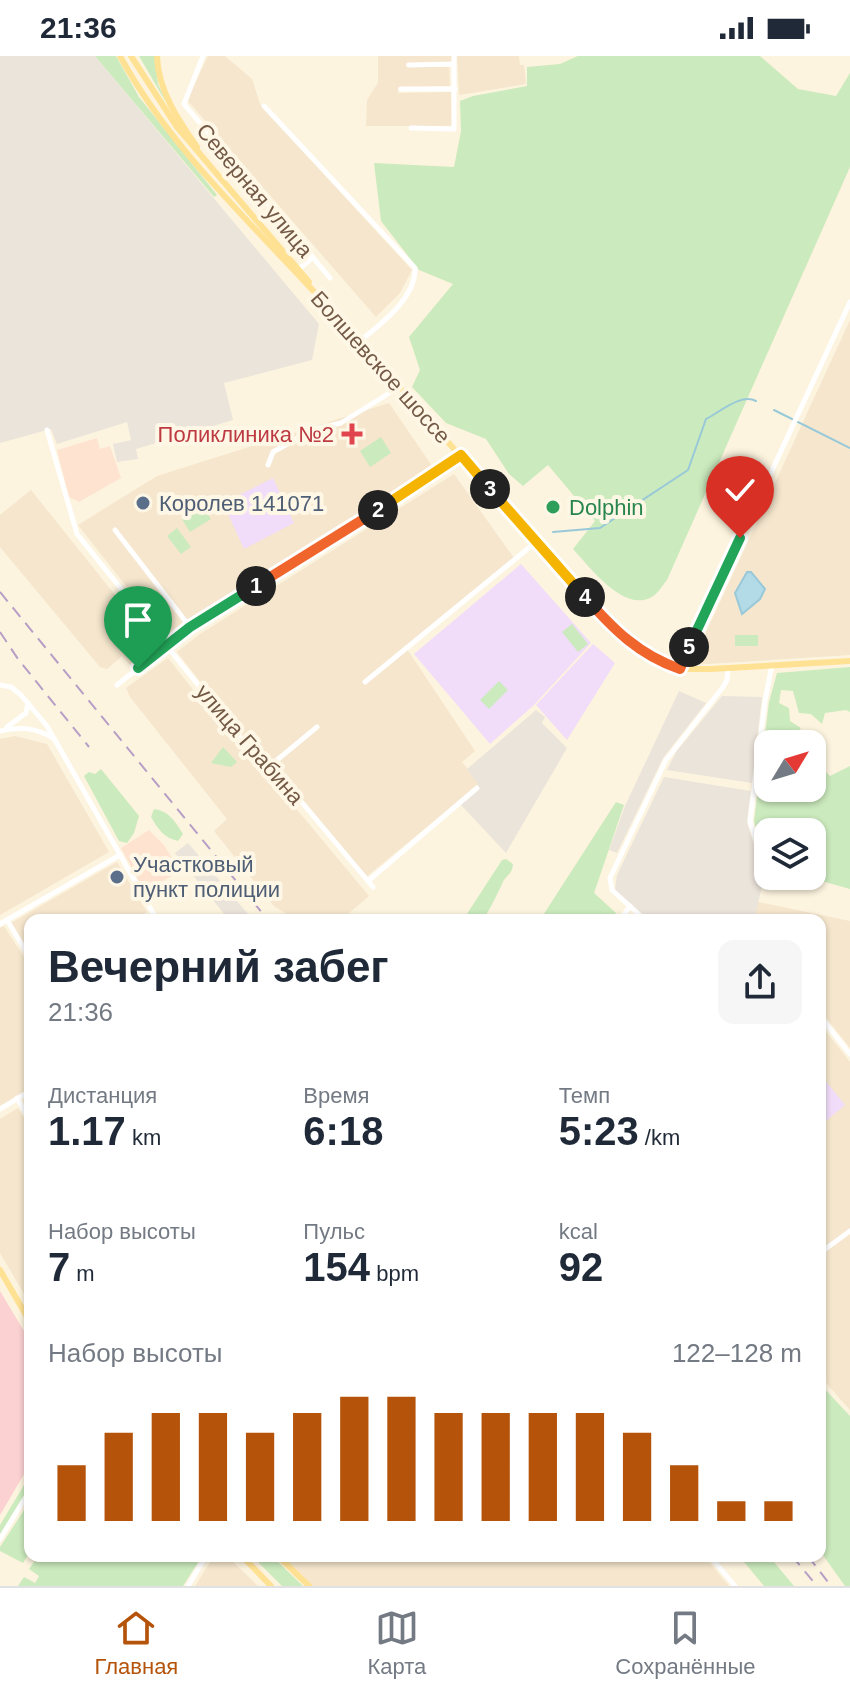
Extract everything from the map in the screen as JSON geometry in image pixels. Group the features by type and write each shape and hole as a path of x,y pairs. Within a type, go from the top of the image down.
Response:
{"main road":[{"name":"Болшевское шоссе","path":"120,56 141,93 186,151 629,643 652,658 680,669 850,661"},
{"path":"131,56 177,127 327,306"},
{"path":"157,56 169,102 218,176"},
{"path":"0,1270 24,1312"},
{"path":"248,1562 271,1586"},
{"path":"284,1562 309,1586"}],"street":[{"name":"Северная улица","path":"203,56 184,104 330,278"},
{"path":"411,128 454,129 454,56"},
{"path":"409,65 454,64"},
{"path":"401,89 455,89"},
{"path":"264,106 415,268 404,297 390,315 359,342"},
{"path":"299,269 312,258"},
{"path":"680,669 850,302"},
{"path":"268,465 273,452 312,430 341,423 399,387"},
{"name":"улица Грабина","path":"47,430 77,534 256,757 271,765 373,887"},
{"path":"117,685 190,627 461,455"},
{"path":"115,530 190,627"},
{"path":"365,682 536,542"},
{"path":"754,834 750,821 772,665"},
{"path":"639,914 612,890 610,878 666,760 723,687 728,668"},
{"path":"0,685 11,687 29,702 47,726 154,914"},
{"path":"0,731 26,713 29,702"},
{"path":"39,730 47,726"},
{"path":"0,731 21,727 39,730 53,738"},
{"path":"271,765 317,727"},
{"path":"368,881 477,788"},
{"path":"0,924 120,855"},
{"path":"624,914 630,906"},
{"path":"7,920 24,948"},
{"path":"826,1024 850,1054"},
{"path":"0,1109 24,1094"},
{"path":"17,1098 24,1110"},
{"path":"826,1249 850,1231"},
{"path":"0,1539 24,1500"},
{"path":"188,1586 202,1562"},
{"path":"715,1562 735,1586"}],"shaded area":[{"path":"0,56 95,56 319,324 312,360 224,383 233,420 136,449 138,459 117,462 113,444 131,440 127,422 57,444 51,429 0,443"},
{"path":"208,56 225,56 252,79 260,104 412,270 400,293 376,317 187,100"},
{"path":"378,56 452,56 452,63 406,63 406,67 449,67 450,86 398,87 398,93 451,92 452,126 366,126 367,100 378,83"},
{"path":"457,56 519,56 520,65 524,65 526,84 459,95"},
{"path":"850,320 850,655 691,665"},
{"path":"389,403 432,466 406,486 166,637 78,525 157,476"},
{"path":"97,438 100,449 110,446 121,478 79,502 69,497 57,450"},
{"path":"454,474 514,558 407,649 475,751 462,762 479,784 366,877 267,759 256,753 177,652 200,634"},
{"path":"273,478 294,523 244,549 223,503"},
{"path":"31,490 155,645 130,665 122,656 107,669 100,667 0,547 0,515"},
{"path":"521,564 591,643 534,705 490,744 414,654"},
{"path":"593,644 615,663 567,740 536,705"},
{"path":"168,658 251,763 264,770 369,896 348,914 287,914 274,906 214,831 227,819 126,688"},
{"path":"679,691 706,703 663,758 617,853 609,850 625,806"},
{"path":"722,696 762,697 758,730 754,730 752,783 667,770 676,752"},
{"path":"536,710 545,717 542,723 567,748 506,853 461,805 478,784 467,769"},
{"path":"15,736 47,744 109,852 0,915 0,739"},
{"path":"664,777 751,791 747,822 754,845 754,890 761,890 755,914 642,914 615,890 617,875"},
{"path":"149,830 164,845 180,871 145,892 121,848"},
{"path":"188,843 248,914 224,914 175,853"},
{"path":"117,862 147,912 143,914 27,914"},
{"path":"758,902 816,914 755,914"},
{"path":"24,916 24,944 11,923"},
{"path":"826,916 850,921 850,1048 826,1018"},
{"path":"4,926 24,958 24,1093 0,1107 0,928"},
{"path":"826,1032 850,1062 850,1410 826,1383"},
{"path":"826,1081 845,1105 826,1121"},
{"path":"18,1108 24,1118 24,1294 0,1253 0,1119"},
{"path":"0,1291 24,1331 24,1474 0,1515"},
{"path":"210,1562 233,1562 258,1586 195,1586"},
{"path":"288,1562 709,1562 729,1586 313,1586"}],"green space":[{"path":"95,56 116,56 139,97 217,195 214,197"},
{"path":"139,56 155,56 158,84 167,104"},
{"path":"578,56 760,56 798,89 836,96 850,73 850,167 667,580 653,597 639,600 618,593 607,585 573,549 595,521 548,465 523,486 509,474 486,439 446,423 412,387 420,370 409,337 453,284 419,270 381,221 374,163 454,167 461,131 460,101 527,86 527,67 560,64"},
{"path":"381,437 391,453 370,467 360,451"},
{"path":"203,507 211,519 190,532 182,519"},
{"path":"177,528 191,547 181,554 167,536"},
{"path":"572,624 588,644 578,652 562,632"},
{"path":"735,635 758,635 758,646 735,646"},
{"path":"850,667 850,712 825,713 822,724 811,714 799,713 793,691 781,690 779,703 789,708 790,721 801,728 765,730 777,673"},
{"path":"499,681 508,690 489,709 480,700"},
{"path":"223,747 237,762 231,767 211,763"},
{"path":"850,766 850,889 826,882 826,818 754,818 756,802 826,802 826,772 830,776"},
{"path":"101,769 139,816 127,843 119,841 84,776"},
{"path":"616,802 624,805 594,893 615,914 544,914"},
{"path":"154,809 168,814 174,821 183,834 178,841 159,829 151,817"},
{"path":"502,860 513,864 512,870 486,914 467,914"},
{"path":"826,1390 850,1416 850,1586 845,1586 826,1559"},
{"path":"24,1485 24,1498 0,1536 0,1525"},
{"path":"24,1510 23,1563 0,1551"},
{"path":"34,1562 198,1562 183,1586 18,1586 24,1577 35,1583 39,1576 29,1569"},
{"path":"258,1562 278,1562 303,1586 282,1586"},
{"path":"744,1562 774,1562 794,1586 764,1586"}],"water":[{"path":"747,572 751,572 765,589 760,599 742,614 735,593"}],"waterway":[{"path":"553,532 600,528 688,470 706,419 737,401 756,401"},
{"path":"774,410 850,448"}],"railway":[{"path":"0,592 263,914"},
{"path":"0,632 89,747"},
{"path":"797,1562 817,1586"},
{"path":"813,1562 831,1586"}],"place":[{"name":"Поликлиника №2","path":"352,434"},
{"name":"Королев 141071","path":"143,503"},
{"name":"Dolphin","path":"553,507"},
{"name":"Участковый пункт полиции","path":"117,877"}],"route":[{"path":"138,668 190,627 461,455 608,623 641,652 680,669 740,538"}]}
